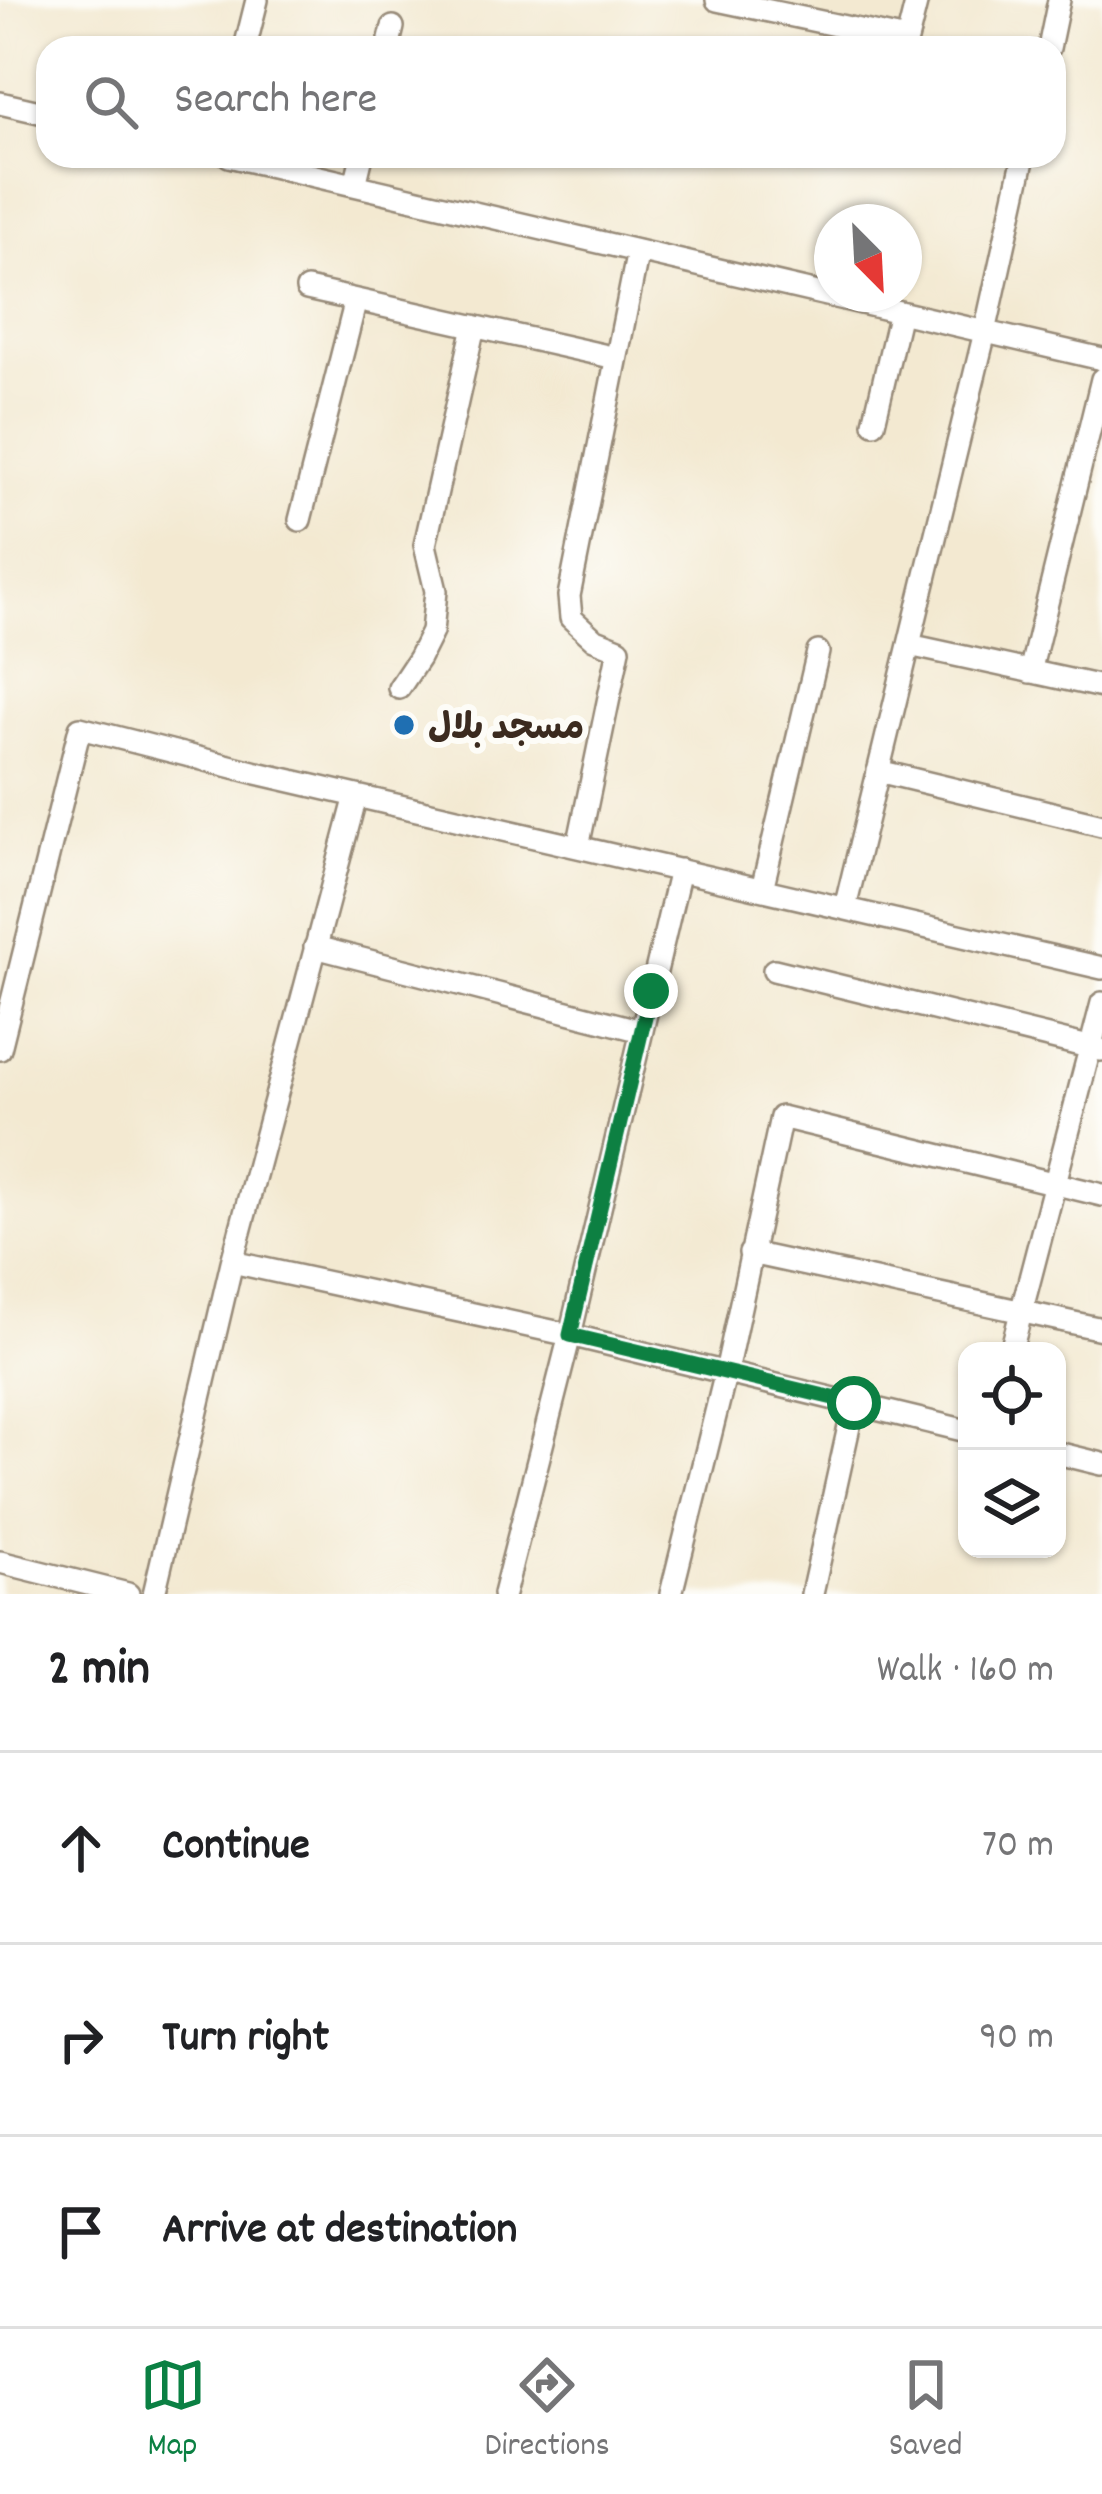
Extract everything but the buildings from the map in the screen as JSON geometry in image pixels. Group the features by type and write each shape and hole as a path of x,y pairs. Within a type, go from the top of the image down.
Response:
{"street":[{"path":"247,36 257,0"},
{"path":"717,0 889,36"},
{"path":"909,36 917,0"},
{"path":"1051,36 1060,0"},
{"path":"0,103 36,111"},
{"path":"281,168 814,292"},
{"path":"355,185 359,168"},
{"path":"844,908 1021,168"},
{"path":"578,847 619,649 594,639 571,618 569,596 638,251"},
{"path":"307,289 616,358"},
{"path":"300,520 356,300"},
{"path":"874,423 900,312 1102,359"},
{"path":"399,688 432,632 436,591 425,544 474,326"},
{"path":"1030,672 1102,380"},
{"path":"909,645 1102,687"},
{"path":"762,889 818,652"},
{"path":"0,1049 80,728 1102,968"},
{"path":"878,771 1102,825"},
{"path":"154,1594 232,1262 356,796"},
{"path":"504,1594 680,870"},
{"path":"316,947 642,1031"},
{"path":"774,970 1096,1049"},
{"path":"1013,1342 1054,1183 1096,1049 1102,1003"},
{"path":"671,1594 782,1117 1102,1195"},
{"path":"750,1252 1102,1329"},
{"path":"232,1262 570,1335 958,1429"},
{"path":"812,1594 854,1403"},
{"path":"1066,1455 1102,1464"},
{"path":"0,1562 128,1594"}],"place":[{"name":"مسجد بلال","path":"404,725"}],"route":[{"path":"651,991 570,1335 854,1403"}]}
